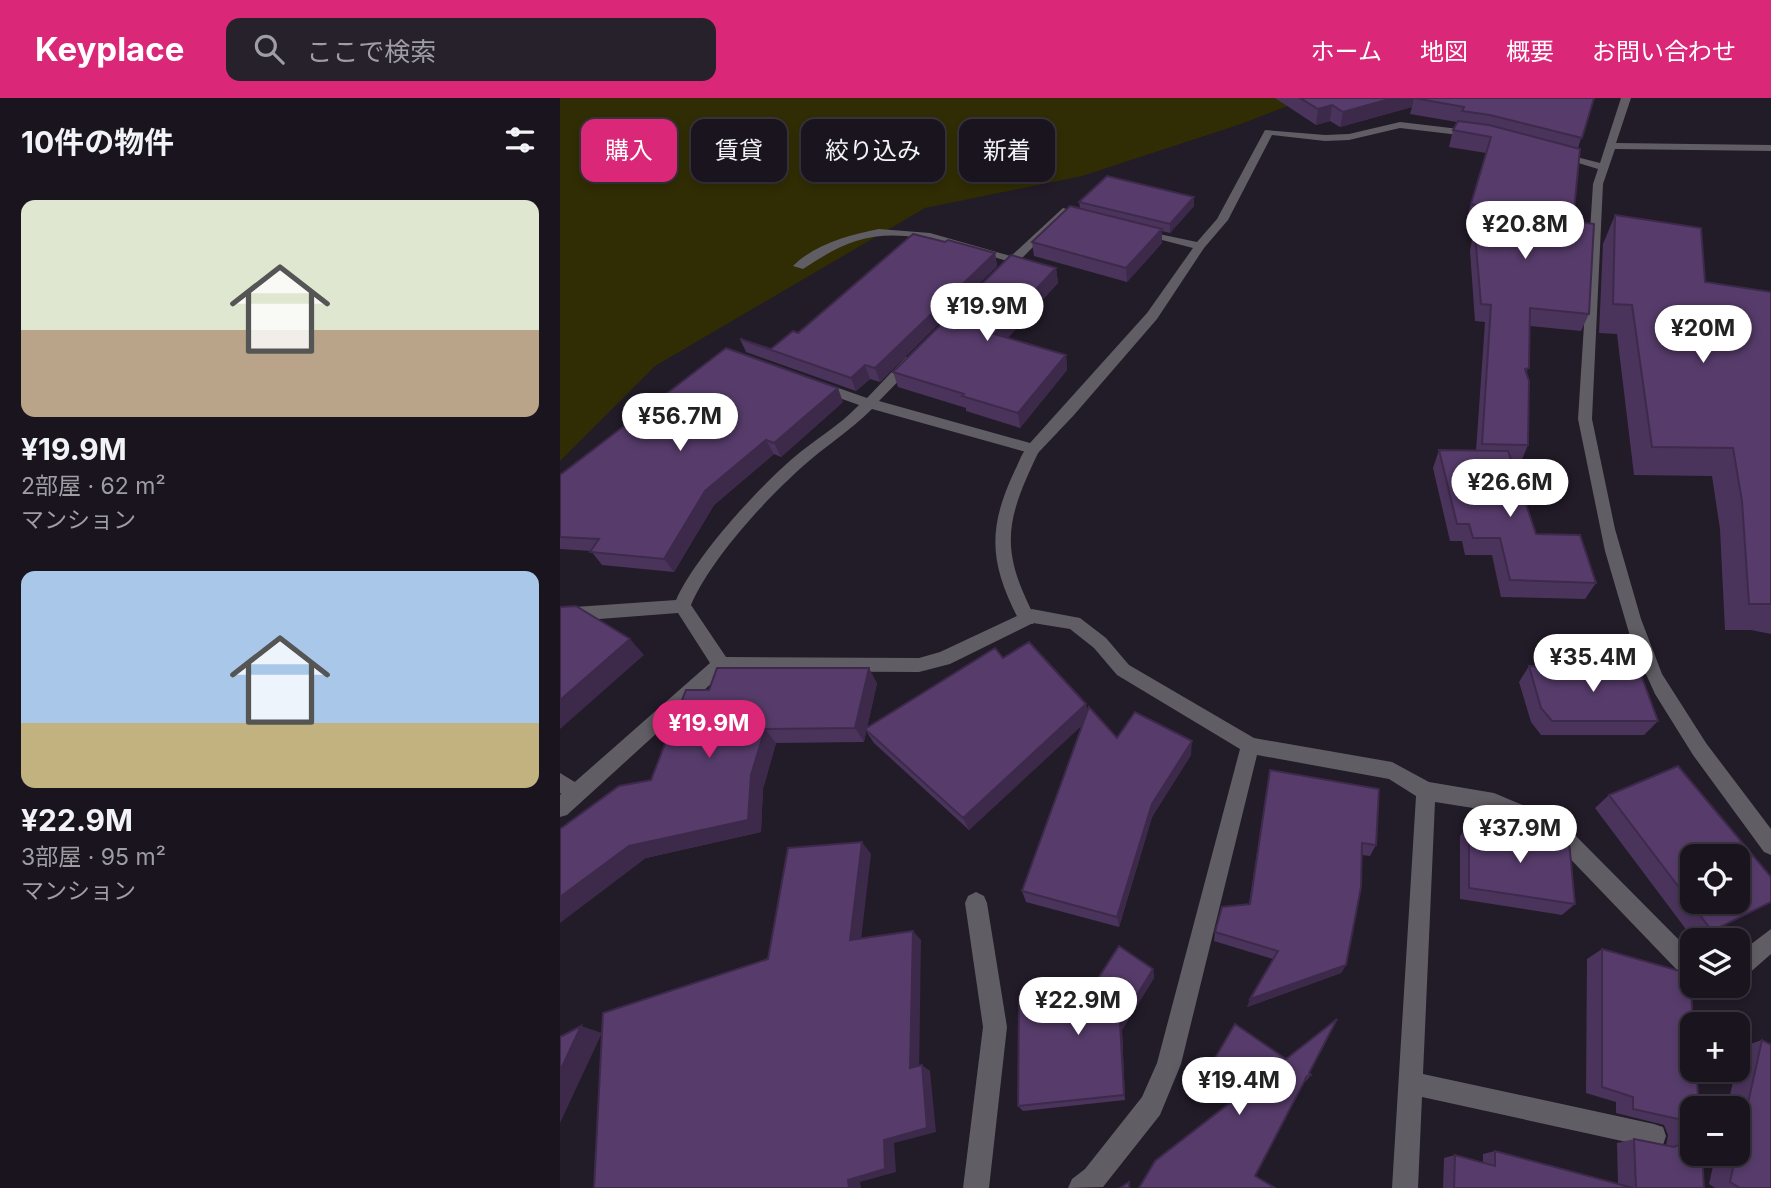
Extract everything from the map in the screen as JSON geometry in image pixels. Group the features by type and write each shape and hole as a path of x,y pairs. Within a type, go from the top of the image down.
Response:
{"street":[{"path":"1626,98 1603,167 1595,223 1585,419 1604,522 1641,646 1660,687 1690,737 1771,845"},
{"path":"1027,618 1012,593 1002,559 1000,531 1008,497 1033,449 1069,412 1152,316 1199,246 1222,220 1269,132 1325,138 1349,136 1400,125 1491,137"},
{"path":"1609,146 1771,148"},
{"path":"1539,150 1603,167"},
{"path":"985,288 1063,211 1101,221"},
{"path":"1125,227 1199,246"},
{"path":"799,265 824,247 848,236 895,230 1015,259"},
{"path":"682,606 694,579 763,496 798,461 846,428 927,345"},
{"path":"806,381 868,403 1033,449"},
{"path":"560,615 682,606"},
{"path":"682,606 721,663"},
{"path":"560,808 568,788 721,663 919,665 944,659 1032,616 1074,623 1100,643 1123,670 1250,745 1281,753 1392,771 1426,791 1494,802 1563,837 1680,957"},
{"path":"1081,1188 1094,1178 1151,1106 1169,1064 1250,745"},
{"path":"1405,1188 1426,791"},
{"path":"976,903 995,1027 976,1188"},
{"path":"1750,958 1771,940"},
{"path":"1411,1083 1654,1136"}],"shaded area":[{"path":"560,98 1308,98 1241,124 1082,176 1055,182 1055,119 959,119 959,182 1053,182 925,208 655,366 560,461"}],"building":[{"path":"1300,98 1393,98 1343,112 1332,105 1318,109"},
{"path":"1414,98 1594,98 1582,138 1490,115 1462,111 1464,107"},
{"path":"1458,121 1489,125 1580,149 1573,221 1594,224 1589,314 1530,308 1529,368 1525,369 1529,381 1528,445 1482,444 1491,305 1481,304 1475,234 1480,206 1471,204 1491,137 1453,130"},
{"path":"1107,176 1194,197 1170,224 1079,202"},
{"path":"1070,206 1162,229 1126,268 1032,242"},
{"path":"1615,215 1701,228 1705,282 1771,292 1771,604 1749,604 1742,501 1733,448 1652,447 1632,305 1613,304"},
{"path":"913,234 995,253 875,368 865,365 851,378 740,339 771,349 793,331 798,333"},
{"path":"1011,255 1056,268 994,334 1066,355 1018,413 893,372"},
{"path":"726,348 838,388 774,443 766,440 705,491 664,559 590,552 599,539 560,537 560,475"},
{"path":"1439,450 1508,451 1536,534 1580,535 1596,583 1510,580 1500,538 1473,538 1469,524 1457,524"},
{"path":"576,606 630,639 560,700 560,607"},
{"path":"1029,642 1086,704 963,818 865,729 995,648 1003,658"},
{"path":"1529,666 1638,667 1658,721 1552,721 1541,708"},
{"path":"717,668 869,668 855,728 765,729 751,775 748,820 629,846 560,897 560,829 619,786 651,780 686,690 709,690"},
{"path":"1089,707 1117,738 1135,712 1192,741 1152,804 1117,917 1022,891"},
{"path":"1678,766 1743,844 1680,844 1680,889 1609,795"},
{"path":"1270,770 1379,789 1376,845 1362,843 1361,887 1346,965 1250,999 1278,951 1215,932 1222,907 1250,904"},
{"path":"1469,824 1569,841 1575,904 1469,888"},
{"path":"862,842 850,940 913,931 910,1068 922,1065 927,1128 884,1140 885,1169 848,1180 849,1188 594,1188 603,1013 768,959 788,848"},
{"path":"1750,852 1771,877 1771,902 1750,912"},
{"path":"1699,914 1747,914 1718,928 1710,928"},
{"path":"1119,946 1153,969 1120,1023 1124,1095 1018,1106 1019,997 1090,991"},
{"path":"1602,949 1680,971 1680,998 1691,998 1692,1012 1680,1012 1680,1082 1697,1082 1698,1096 1680,1096 1680,1119 1633,1109 1633,1097 1602,1087"},
{"path":"1337,1019 1309,1073 1311,1075 1307,1076 1255,1176 1275,1188 1139,1188 1155,1161 1258,1081 1198,1087 1235,1024 1286,1059"},
{"path":"581,1026 560,1071 560,1037"},
{"path":"1762,1040 1771,1045 1771,1188 1740,1188 1730,1182 1733,1166 1750,1166 1750,1096"},
{"path":"1634,1139 1674,1147 1680,1144 1680,1166 1703,1166 1704,1188 1636,1188"},
{"path":"1495,1151 1633,1188 1454,1188 1455,1155 1495,1166"}]}
